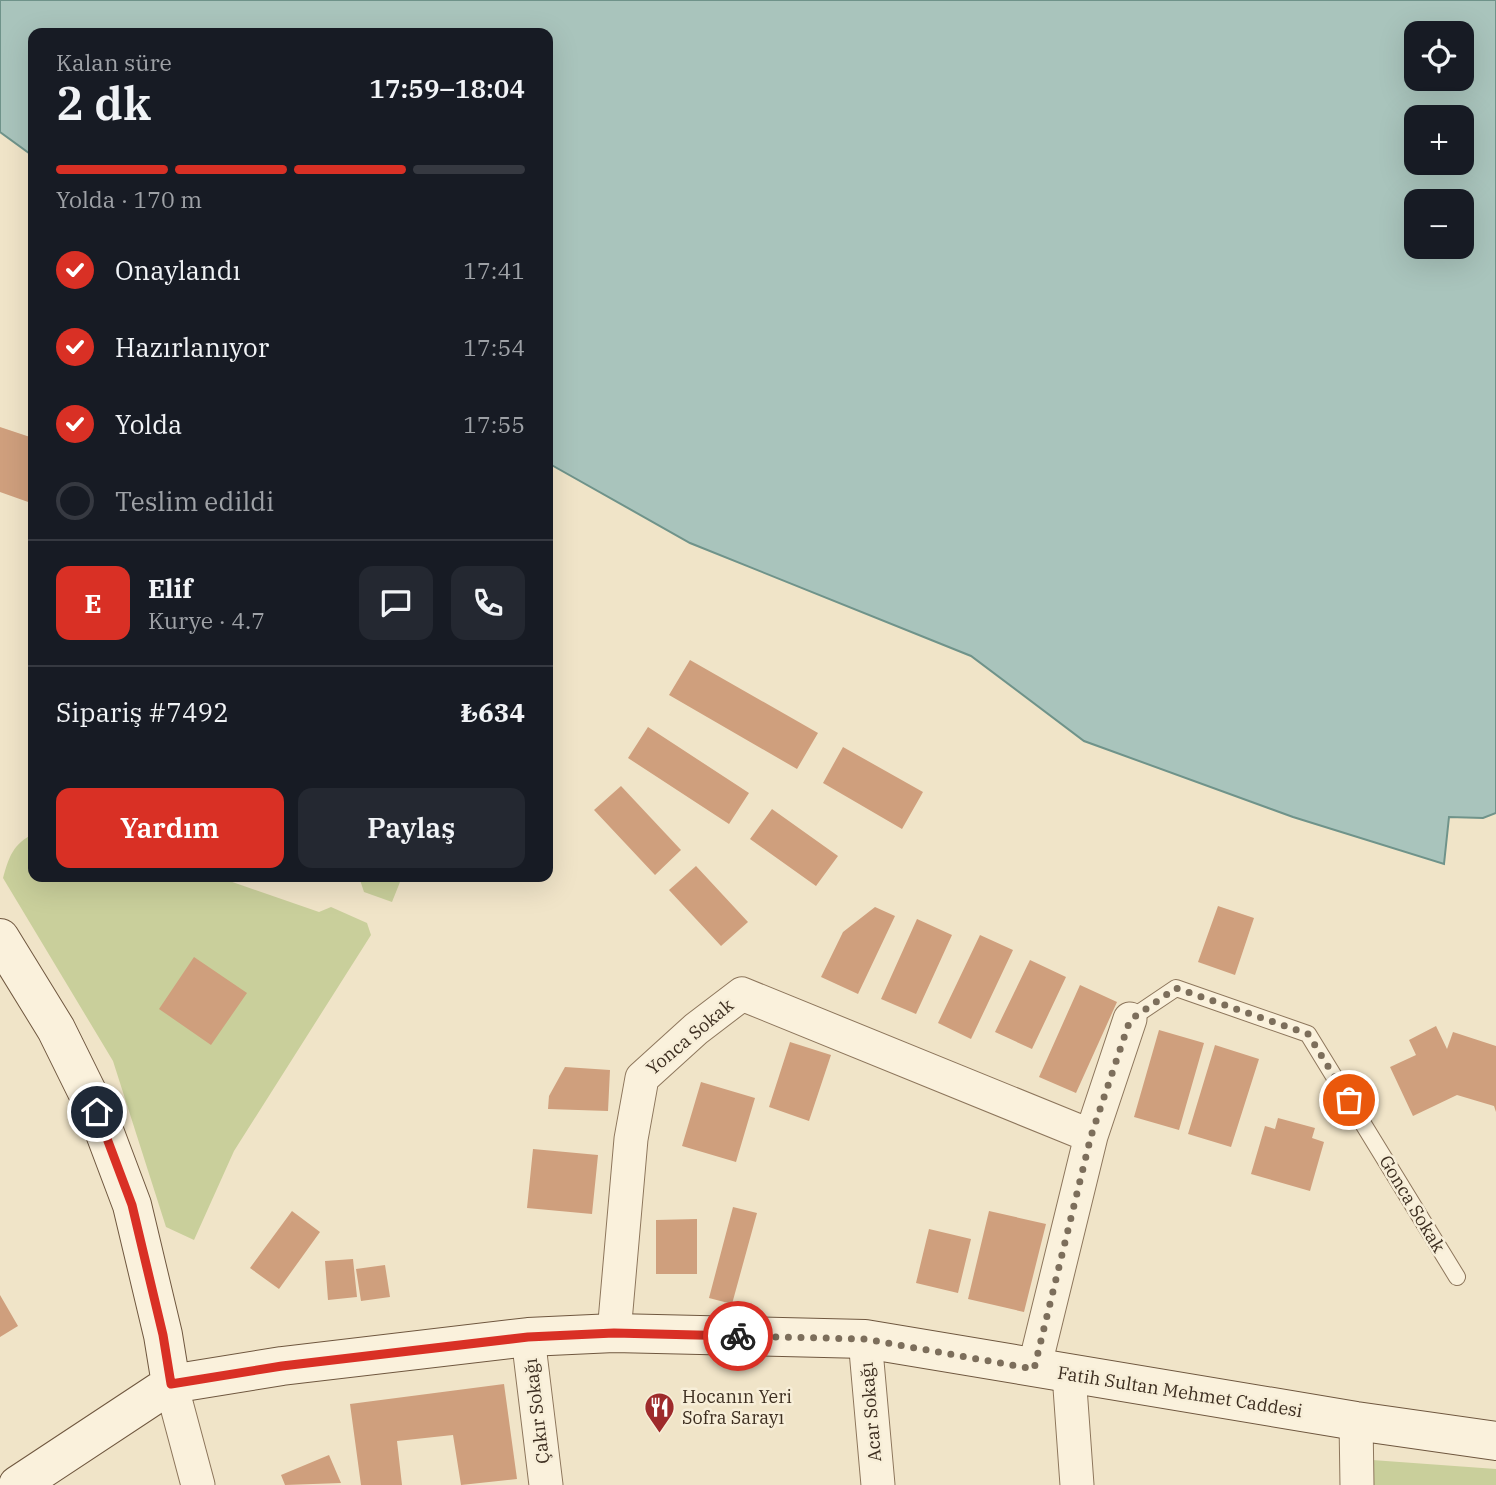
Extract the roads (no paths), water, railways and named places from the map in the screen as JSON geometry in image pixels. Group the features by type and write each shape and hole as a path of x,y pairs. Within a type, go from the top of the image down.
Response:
{"street":[{"path":"0,937 56,1029 97,1112 128,1194 163,1335 171,1384 198,1485"},
{"name":"Yonca Sokak","path":"614,1333 631,1139 642,1078 696,1029 742,994 1091,1136"},
{"name":"Gonca Sokak","path":"1077,1485 1052,1371 1091,1136 1130,1020"},
{"name":"Fatih Sultan Mehmet Caddesi","path":"18,1485 171,1384 282,1366 528,1337 614,1333 865,1339 1356,1421 1496,1441"},
{"name":"Çakır Sokağı","path":"528,1337 546,1485"},
{"name":"Acar Sokağı","path":"865,1339 878,1485"},
{"path":"1356,1421 1357,1485"}],"lane":[{"name":"Gonca Sokak","path":"1130,1020 1176,988 1308,1034 1457,1277"}],"water":[{"path":"0,0 1496,0 1496,813 1483,818 1449,817 1444,864 1293,817 1084,741 971,656 690,543 553,466 553,28 28,28 28,152 0,132"}],"place":[{"name":"Hocanın Yeri Sofra Sarayı","path":"659,1434"}]}
